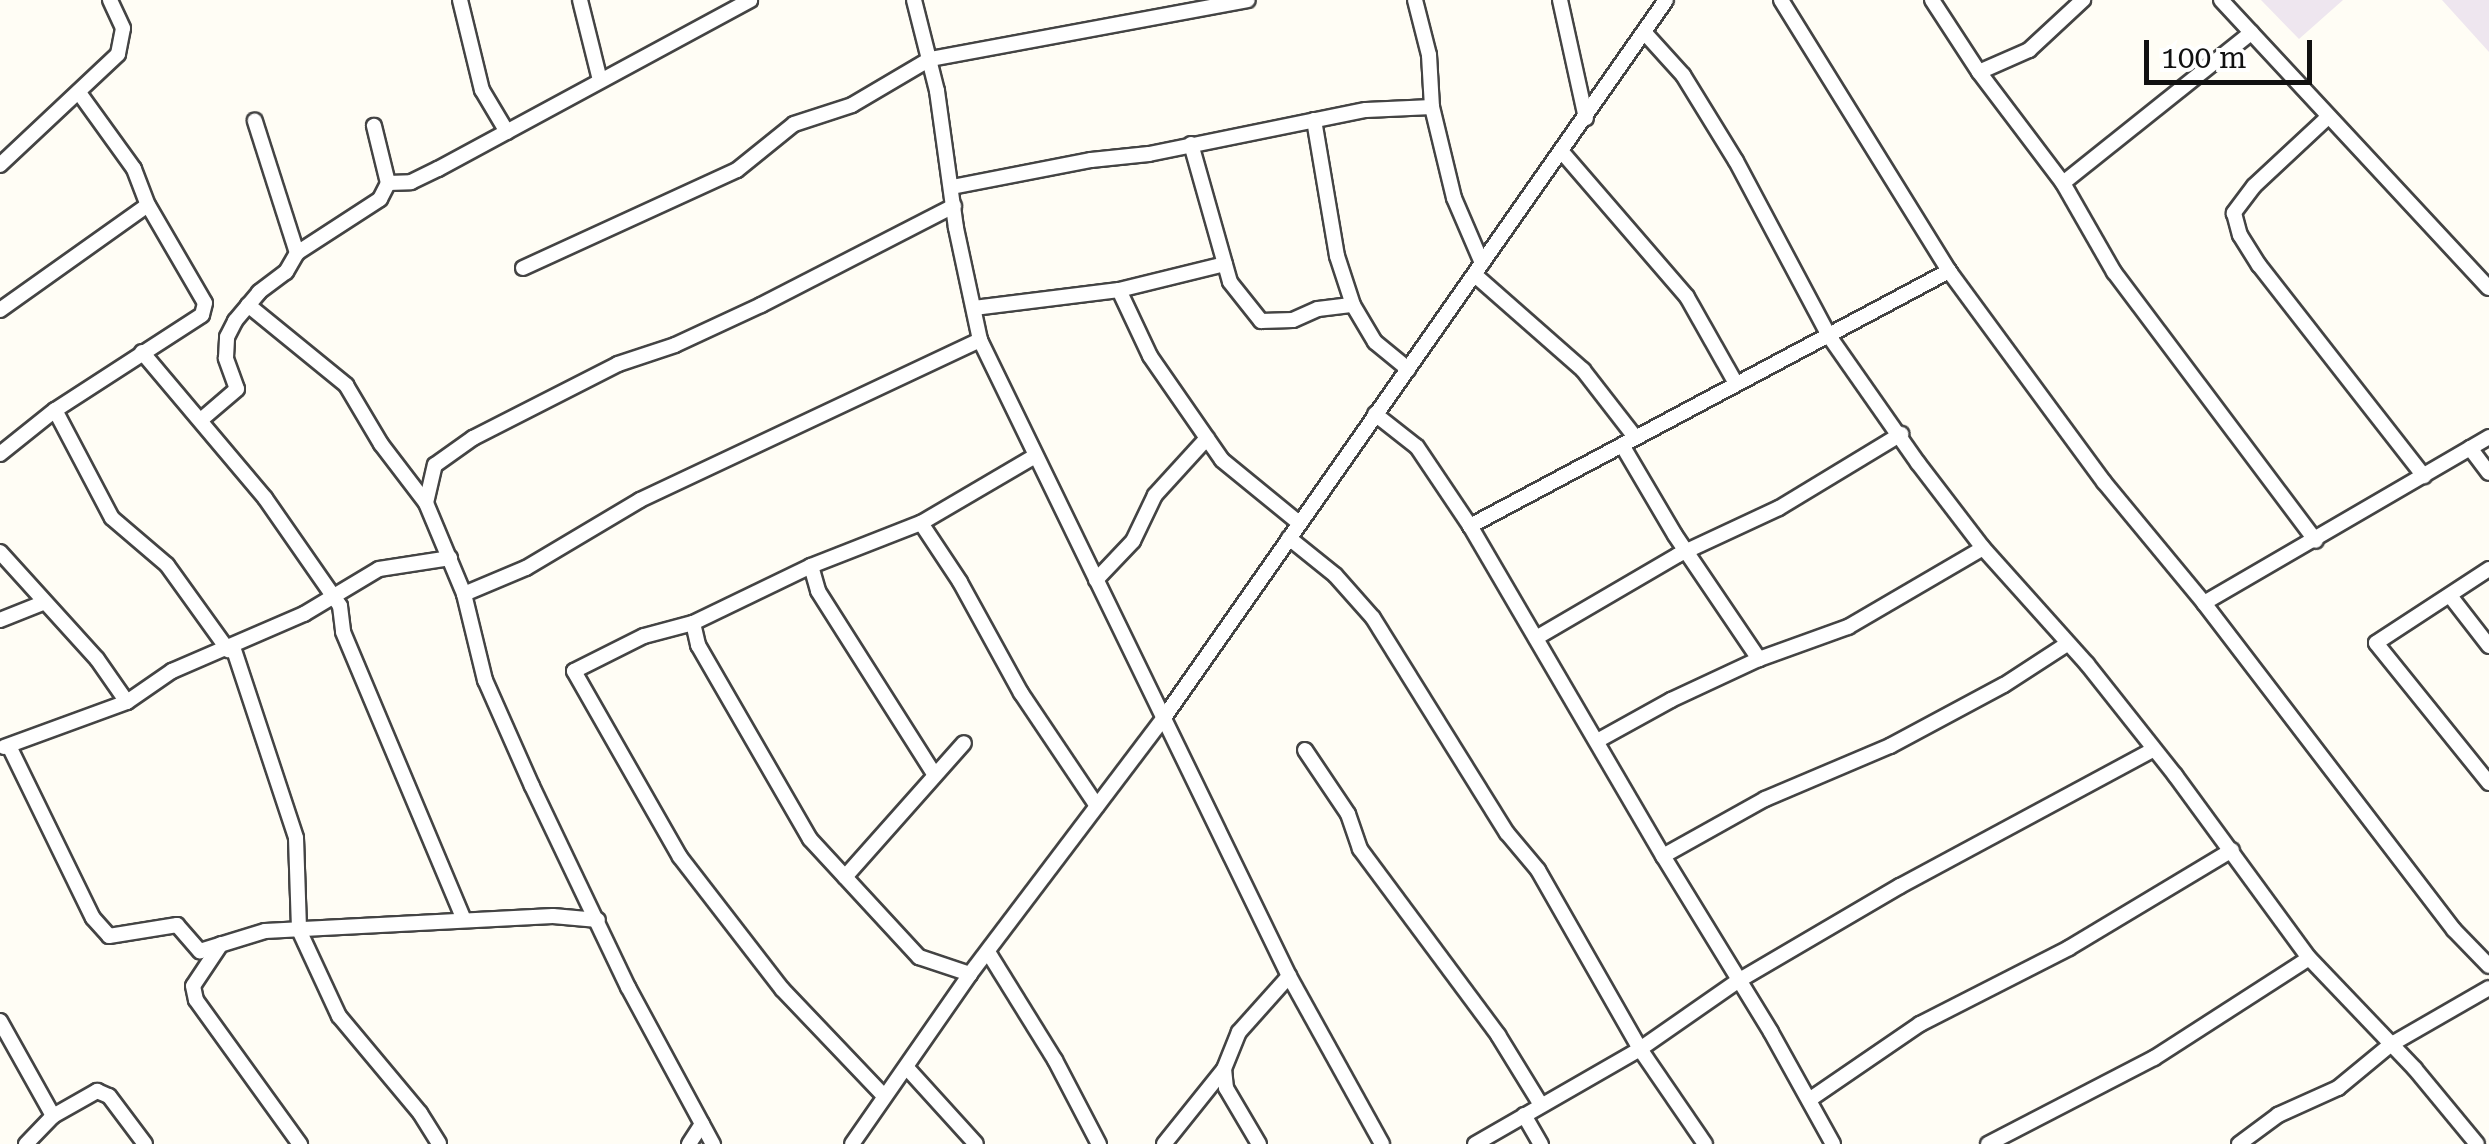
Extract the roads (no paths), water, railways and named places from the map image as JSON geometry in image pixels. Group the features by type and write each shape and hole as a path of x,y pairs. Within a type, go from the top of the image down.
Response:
{"street":[{"path":"0,164 80,94 118,54 123,38 110,0"},
{"path":"460,0 482,90 506,132"},
{"path":"580,0 600,80"},
{"path":"388,182 411,182 750,0"},
{"path":"914,0 930,59 980,340 1289,976 1382,1144"},
{"path":"523,268 737,170 794,124 852,105 930,59 1248,0"},
{"path":"1415,0 1429,55 1432,107 1454,198 1479,269 1583,370 1628,441 1675,536 1689,551 1759,659"},
{"path":"1560,0 1586,118"},
{"path":"852,1144 884,1096 908,1069 970,974 1163,719 1666,0"},
{"path":"1781,0 1949,271 2104,482 2204,603 2454,930 2489,966"},
{"path":"1932,0 2062,183 2114,272 2316,541"},
{"path":"1980,72 2029,50 2083,0"},
{"path":"2221,0 2489,288"},
{"path":"1644,32 1682,75 1736,161 1829,336 1983,548 2068,644 2153,750 2232,850 2309,958 2390,1045 2468,1141"},
{"path":"2062,183 2251,33"},
{"path":"0,454 55,410 202,315 204,303 148,205 117,140 80,94"},
{"path":"952,187 1366,110 1432,107"},
{"path":"2328,118 2254,186 2234,213 2240,235 2259,264 2424,476"},
{"path":"255,120 298,253"},
{"path":"1314,120 1337,256 1353,305 1376,342 1408,369"},
{"path":"202,419 237,388 226,358 227,337 248,305 286,272 298,253 380,199 388,182 374,126"},
{"path":"1190,144 1230,282 1261,321 1294,320 1318,309 1353,305"},
{"path":"1562,152 1687,297 1735,382"},
{"path":"0,310 148,205"},
{"path":"426,503 435,465 472,438 618,364 674,345 762,305 954,206"},
{"path":"974,308 1120,290 1225,264"},
{"path":"1470,526 1949,271"},
{"path":"1120,290 1150,356 1222,460 1299,524"},
{"path":"248,305 346,386 381,444 426,503 464,594 485,680 628,988 713,1144"},
{"path":"464,594 526,568 640,500 980,340"},
{"path":"142,352 265,498 334,596 343,632 464,920"},
{"path":"55,410 112,518 167,566 231,648 296,838 298,930 339,1016 420,1112 439,1144"},
{"path":"1375,414 1416,447 1470,526 1833,1144"},
{"path":"1536,638 1689,551 1778,508 1901,434"},
{"path":"2204,603 2489,437"},
{"path":"1096,580 1133,541 1155,494 1207,438"},
{"path":"2470,448 2489,473"},
{"path":"884,1096 782,989 680,857 573,673 644,636 694,623 811,566 920,523 1035,456"},
{"path":"920,523 960,582 1021,693 1097,806"},
{"path":"1289,538 1335,575 1374,618 1507,832 1547,883 1640,1049 1704,1144"},
{"path":"1596,741 1759,659 1848,627 1983,548"},
{"path":"0,552 97,659 128,702"},
{"path":"450,558 380,569 231,648 172,671 128,702 4,748 42,806 93,918 105,933 113,936 177,924 200,950 266,931 554,916 598,920"},
{"path":"811,566 818,590 934,774"},
{"path":"2489,570 2376,643 2489,783"},
{"path":"2451,597 2489,646"},
{"path":"0,620 44,602"},
{"path":"694,623 698,646 810,839 920,957 970,974"},
{"path":"1662,856 1765,799 1890,746 2004,686 2068,644"},
{"path":"845,876 964,743"},
{"path":"1305,750 1348,814 1360,849 1478,1006 1541,1105"},
{"path":"1475,1144 1640,1049 1738,980 1900,886 2153,750"},
{"path":"1809,1100 1920,1024 2069,948 2232,850"},
{"path":"221,944 193,986 196,1000 300,1144"},
{"path":"988,952 1055,1060 1098,1144"},
{"path":"1988,1144 2154,1058 2309,958"},
{"path":"1164,1144 1224,1069 1239,1032 1289,976"},
{"path":"2239,1144 2278,1115 2338,1088 2390,1045 2489,988"},
{"path":"0,1021 53,1116"},
{"path":"908,1069 976,1144"},
{"path":"1224,1069 1226,1088 1259,1144"},
{"path":"26,1144 53,1116 97,1091 103,1092 145,1144"},
{"path":"1524,1115 1541,1144"},
{"path":"688,1144 702,1124"}]}
